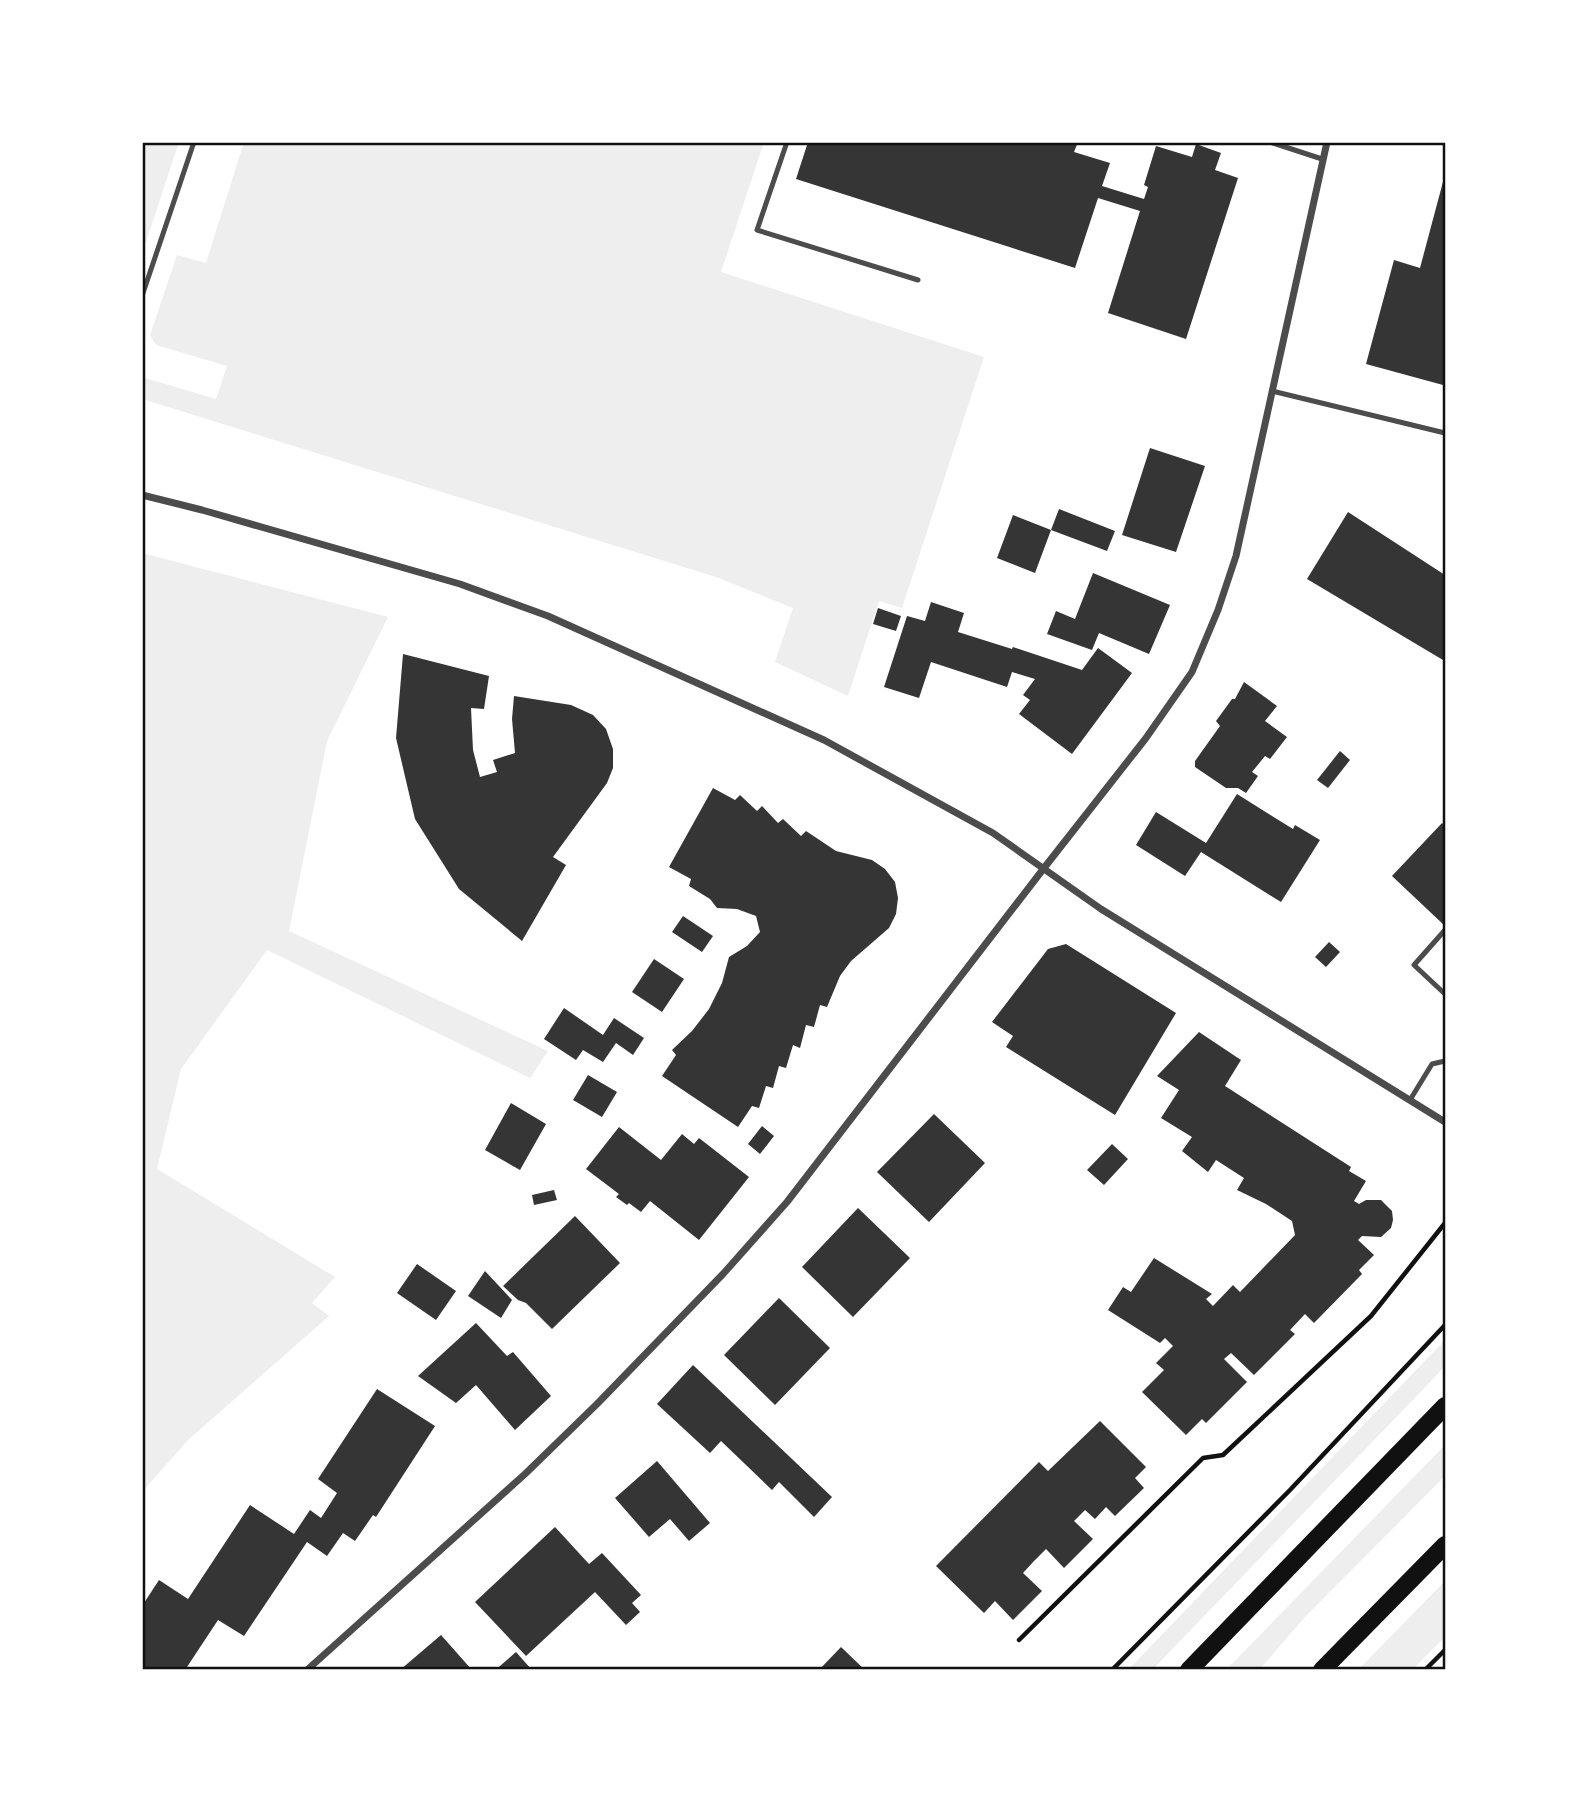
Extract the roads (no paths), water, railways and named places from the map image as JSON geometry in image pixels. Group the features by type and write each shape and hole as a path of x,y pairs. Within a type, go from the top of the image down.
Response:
{"main road":[{"path":"1189,1670 1445,1406"},
{"path":"1322,1670 1445,1545"}],"street":[{"path":"307,1670 525,1474 723,1274 796,1191 1146,738 1192,672 1218,610 1236,556 1327,142"},
{"path":"142,495 460,584 548,616 824,740 993,833 1112,916 1445,1122"}],"lane":[{"path":"142,296 194,142"},
{"path":"787,142 757,230 918,280"},
{"path":"1270,142 1322,159"},
{"path":"1272,391 1445,433"},
{"path":"1445,930 1414,965 1445,994"},
{"path":"1410,1100 1432,1064 1445,1061"}]}
